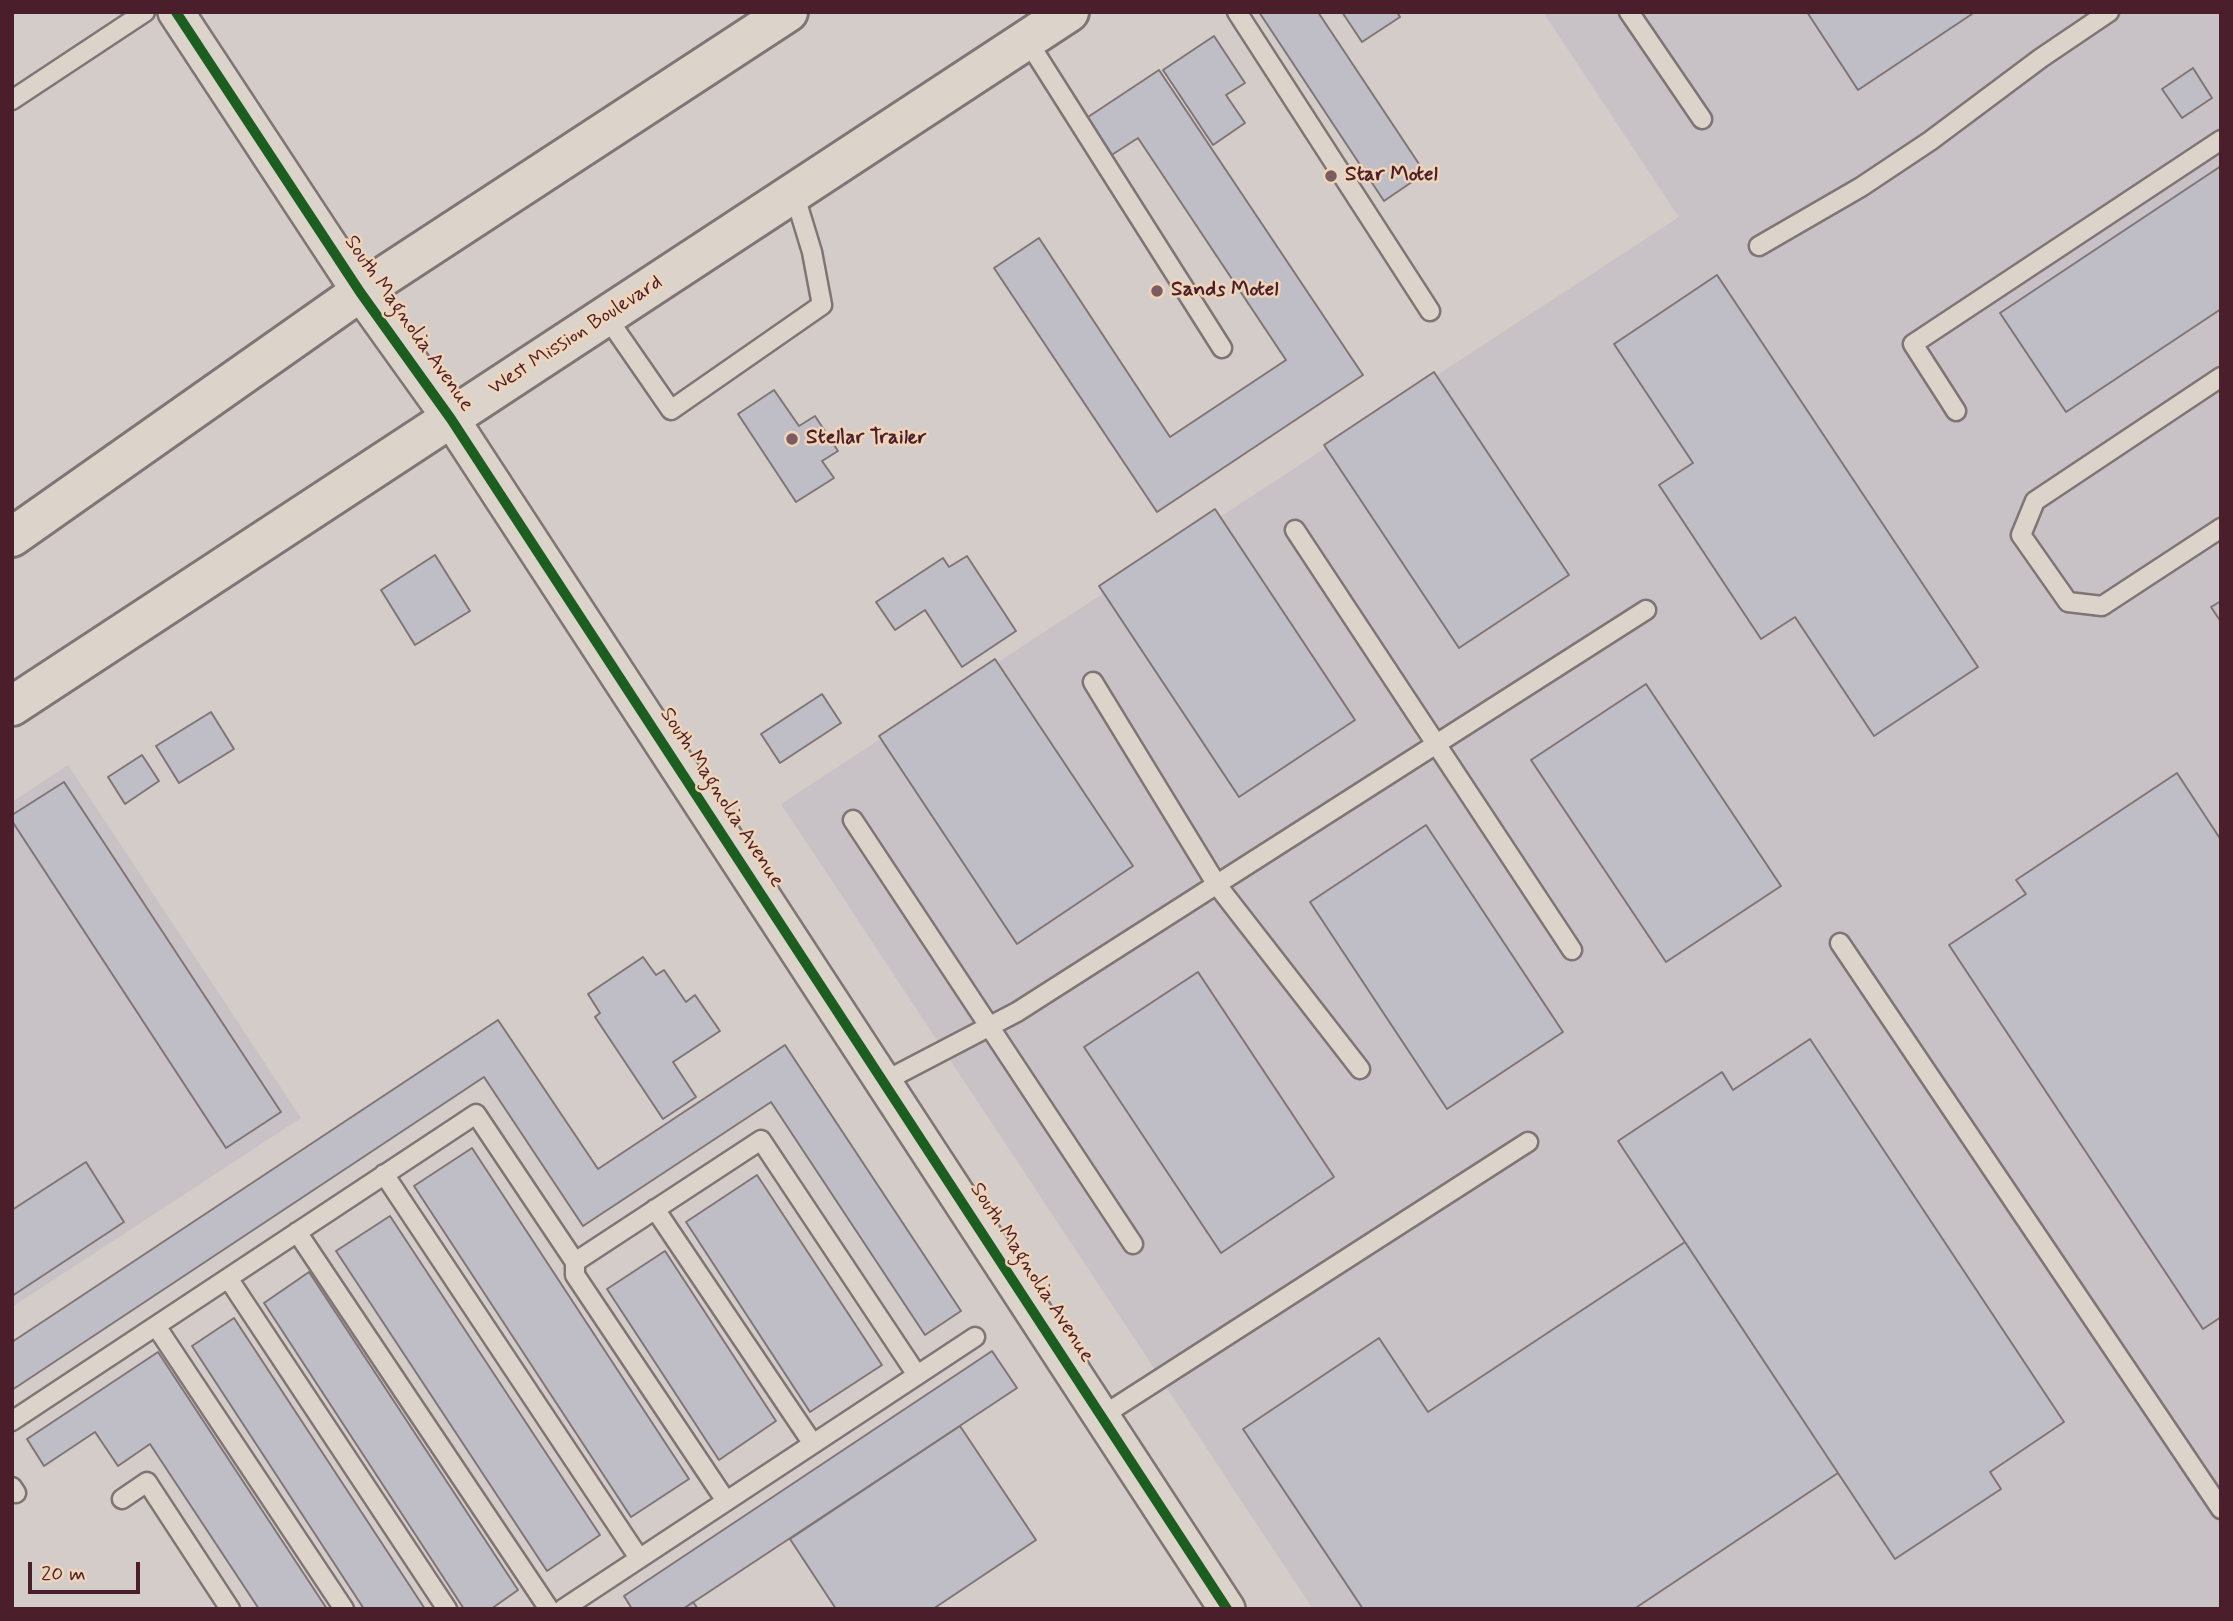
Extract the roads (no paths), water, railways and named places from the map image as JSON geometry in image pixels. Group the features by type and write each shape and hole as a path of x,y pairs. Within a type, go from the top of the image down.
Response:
{"main road":[{"path":"12,537 360,292 788,12"},
{"name":"West Mission Boulevard","path":"12,706 1069,12"}],"street":[{"name":"South Magnolia Avenue","path":"176,12 360,292 451,419 1227,1609"}],"lane":[{"path":"12,100 145,12"},
{"path":"1237,12 1430,311"},
{"path":"1629,12 1702,120"},
{"path":"1759,246 1861,187 1930,141 2041,58 2109,12"},
{"path":"1027,40 1222,348"},
{"path":"1956,411 1913,344 2221,140"},
{"path":"606,316 671,410 822,305 812,252 794,193"},
{"path":"2221,376 2035,501 2021,535 2068,602 2102,606 2221,528"},
{"path":"1295,530 1572,950"},
{"path":"883,1082 1017,1012 1646,610"},
{"path":"1093,682 1217,885 1360,1069"},
{"path":"853,820 1132,1244"},
{"path":"1840,943 2221,1509"},
{"path":"12,1421 476,1114 575,1262 575,1275 726,1501"},
{"path":"575,1262 761,1140 917,1375"},
{"path":"1102,1416 1528,1142"},
{"path":"384,1174 639,1558"},
{"path":"655,1209 813,1444"},
{"path":"297,1232 549,1609"},
{"path":"228,1278 447,1609"},
{"path":"156,1326 344,1609"},
{"path":"563,1609 975,1337"},
{"path":"122,1499 147,1482 230,1609"}],"place":[{"name":"Star Motel","path":"1331,176"},
{"name":"Sands Motel","path":"1157,291"},
{"name":"Stellar Trailer","path":"792,439"}]}
